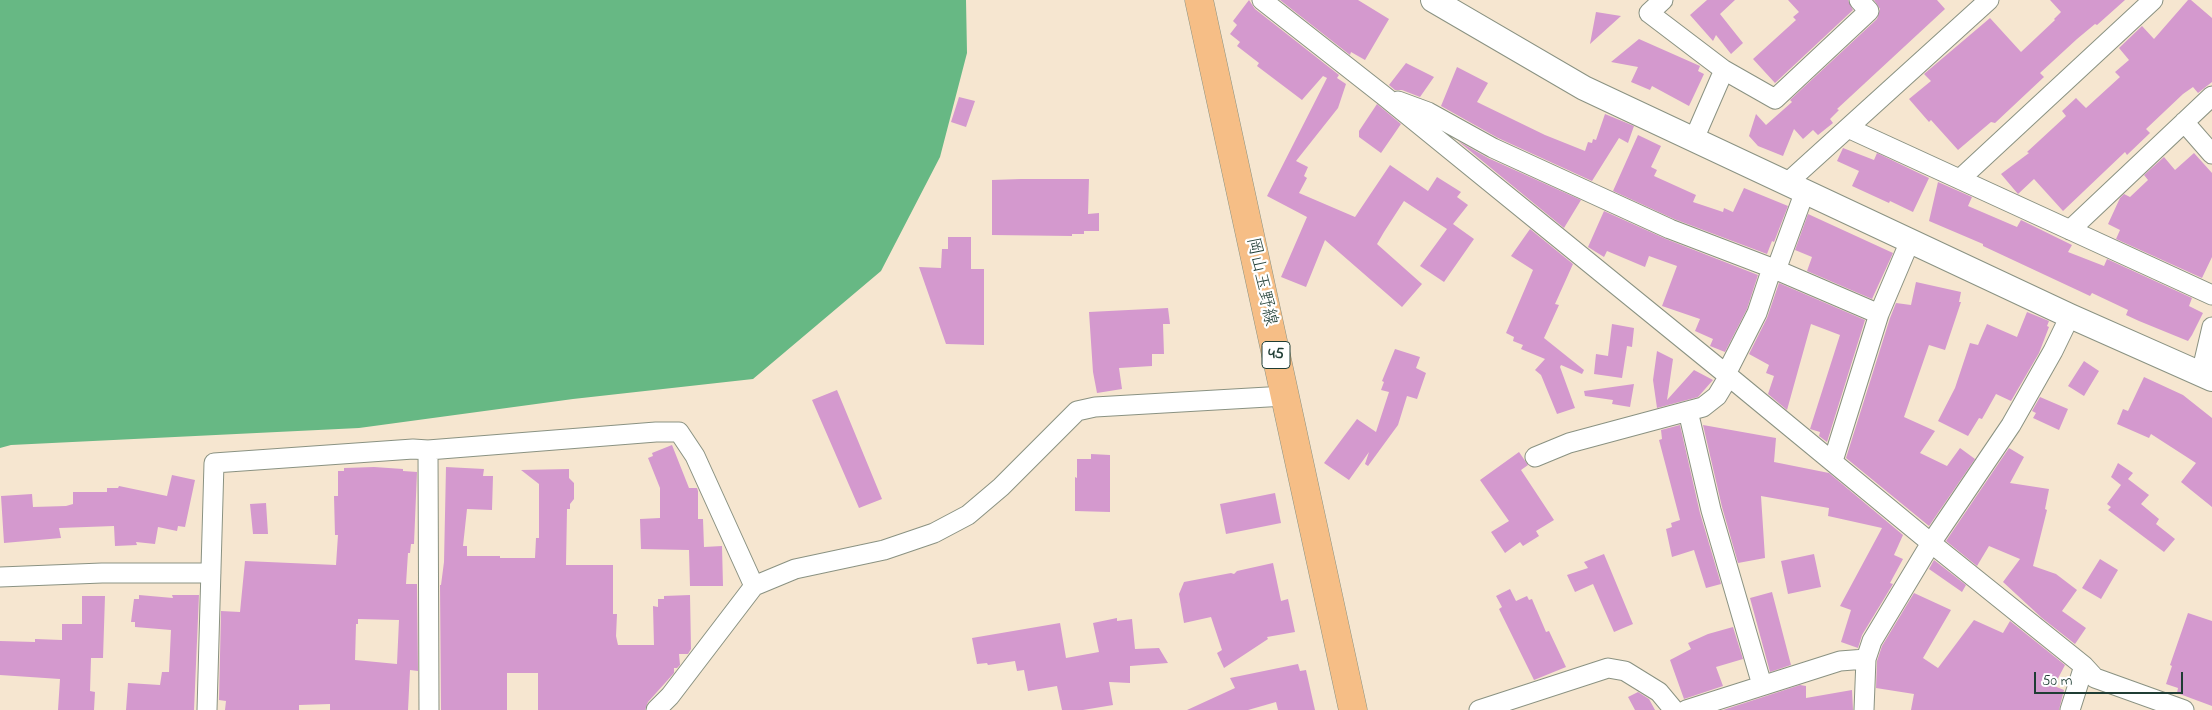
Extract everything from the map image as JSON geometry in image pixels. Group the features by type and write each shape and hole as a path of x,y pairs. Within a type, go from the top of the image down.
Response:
{"main road":[{"name":"岡山玉野線","path":"1200,0 1353,710"}],"street":[{"path":"1262,0 1727,375 2084,666 2095,678 2184,710"},
{"path":"1433,0 1584,88 2070,316 2207,377 2212,327"},
{"path":"1663,0 1649,13 1724,70 1775,99 1869,11 1859,0"},
{"path":"1535,457 1569,443 1703,407 1717,396 1757,313 1774,269 1796,187 1848,128 1989,0"},
{"path":"1960,179 2153,0"},
{"path":"1694,140 1724,70"},
{"path":"1383,96 1428,112 1493,148 1670,229 1774,269 1879,314"},
{"path":"2070,230 2212,96"},
{"path":"2184,122 2212,154"},
{"path":"1848,128 2212,295"},
{"path":"1833,462 1879,314 1910,241"},
{"path":"1864,710 1866,658 1872,641 1931,543 2011,424 2053,351 2070,316"},
{"path":"656,710 670,696 754,586 796,569 884,550 934,533 959,520 1001,487 1077,411 1095,407 1285,396"},
{"path":"1688,411 1711,510 1762,685"},
{"path":"207,710 214,463 413,449 428,450 656,432 679,432 696,456 754,586"},
{"path":"428,450 429,710"},
{"path":"0,578 102,573 211,573"},
{"path":"1686,710 1840,661 1866,658"},
{"path":"2070,710 2084,666"},
{"path":"1479,710 1608,668 1625,671 1660,692 1674,710"}],"green space":[{"path":"0,0 966,0 967,53 940,157 881,271 753,379 573,399 359,428 11,445 0,448"}],"building":[{"path":"1249,0 1255,9 1339,75 1337,78 1346,84 1338,108 1296,161 1308,167 1304,176 1307,178 1299,193 1355,217 1390,165 1428,191 1437,177 1461,192 1457,197 1468,205 1453,224 1474,239 1444,282 1420,266 1447,229 1404,201 1377,244 1422,284 1402,307 1325,240 1306,287 1281,277 1307,217 1267,196 1327,78 1323,76 1302,100 1257,66 1259,63 1237,46 1240,42 1230,34 1237,25 1233,21"},
{"path":"1280,0 1358,0 1389,19 1365,60 1351,52 1350,55"},
{"path":"1707,0 1735,0 1720,14 1743,43 1731,54 1716,35 1713,41 1690,15"},
{"path":"1788,0 1848,0 1853,10 1775,83 1753,59 1796,20 1793,17 1799,12"},
{"path":"1874,0 1937,0 1945,9 1837,109 1839,110 1830,119 1833,123 1818,135 1813,130 1803,139 1794,129 1783,156 1758,146 1749,136 1756,114 1766,125 1792,102 1790,100 1877,19 1880,9"},
{"path":"2050,0 2125,0 2097,25 2095,24 2077,39 2040,73 2044,77 1995,123 1991,122 1958,150 1931,120 1929,122 1909,99 1931,81 1924,74 1990,18 2021,52 2061,12"},
{"path":"2188,0 2191,0 2212,18 2212,82 2198,93 2193,87 2183,94 2146,129 2150,133 2127,155 2125,152 2063,211 2034,179 2018,194 2001,174 2029,153 2027,152 2066,116 2062,111 2076,98 2086,108 2120,77 2115,72 2129,60 2119,48 2142,26 2154,39"},
{"path":"1596,12 1621,16 1590,44"},
{"path":"1639,39 1700,66 1698,71 1704,74 1689,106 1652,86 1650,90 1631,82 1638,67 1611,62"},
{"path":"1406,63 1434,77 1420,97 1402,90 1395,90 1389,85"},
{"path":"1457,67 1488,83 1477,102 1545,135 1585,151 1588,142 1592,143 1593,139 1596,140 1605,114 1634,126 1628,143 1619,138 1592,181 1498,138 1441,106"},
{"path":"959,97 975,101 966,127 951,122"},
{"path":"1377,104 1401,124 1381,153 1359,137 1359,131"},
{"path":"1638,135 1661,146 1651,167 1657,170 1654,176 1696,195 1693,202 1723,212 1724,208 1733,212 1744,188 1788,206 1774,242 1772,241 1767,254 1674,219 1613,191"},
{"path":"1458,141 1488,158 1581,200 1564,228"},
{"path":"1843,148 1874,160 1877,153 1929,178 1913,212 1852,186 1859,171 1837,161"},
{"path":"2194,153 2212,173 2212,257 2202,278 2116,239 2120,230 2108,224 2120,198 2124,194 2130,197 2148,180 2144,175 2164,157 2175,170"},
{"path":"1089,179 1088,214 1099,213 1099,231 1084,231 1084,234 1072,234 1072,236 992,235 992,180"},
{"path":"1938,182 1972,197 1968,206 2017,227 2021,220 2072,245 2068,252 2104,266 2107,259 2192,298 2189,306 2203,313 2192,335 2188,341 2139,321 2126,315 2128,310 2092,293 2090,296 1983,246 1983,244 1929,221"},
{"path":"1604,211 1666,239 1758,275 1747,309 1725,352 1710,346 1713,339 1695,331 1700,319 1662,306 1677,266 1649,256 1645,267 1607,251 1604,257 1588,247"},
{"path":"1808,214 1893,253 1872,299 1807,271 1812,257 1795,250"},
{"path":"1530,229 1573,264 1555,304 1559,305 1544,338 1584,370 1582,374 1561,365 1560,367 1575,408 1557,414 1541,375 1535,370 1545,359 1521,349 1523,345 1513,341 1514,337 1506,333 1533,270 1511,256"},
{"path":"948,237 971,237 971,269 984,269 984,345 946,344 919,267 941,268 942,249 948,249"},
{"path":"1916,282 1961,292 1959,302 1961,302 1945,350 1929,345 1904,417 1935,431 1920,453 1947,466 1960,448 1975,459 1929,526 1846,458 1890,318 1896,303 1911,305"},
{"path":"1779,283 1865,320 1827,442 1819,436 1820,432 1810,429 1840,335 1811,324 1787,410 1768,394 1774,376 1766,373 1769,365 1749,354 1767,318"},
{"path":"1168,308 1170,324 1163,324 1164,354 1152,354 1152,366 1119,368 1122,389 1097,393 1093,372 1089,312"},
{"path":"2027,312 2049,321 2047,326 2049,327 2039,353 2011,401 1996,394 1982,419 1979,418 1968,436 1938,421 1955,388 1970,343 1978,345 1987,324 2017,337"},
{"path":"1612,324 1634,328 1632,347 1627,346 1622,378 1594,374 1596,354 1608,356"},
{"path":"1395,349 1420,357 1416,368 1426,373 1417,399 1407,396 1398,425 1368,466 1365,464 1369,452 1349,480 1324,463 1357,419 1376,432 1389,392 1381,390 1384,382 1382,381"},
{"path":"1657,351 1673,359 1667,400 1694,370 1713,380 1698,397 1657,408 1653,380"},
{"path":"2084,361 2099,371 2084,396 2068,386"},
{"path":"2144,377 2183,395 2212,418 2212,507 2181,482 2196,463 2151,434 2149,438 2117,424 2123,409 2128,411"},
{"path":"1634,384 1630,407 1612,404 1613,400 1585,396 1584,391"},
{"path":"837,390 882,499 859,508 812,400"},
{"path":"2040,397 2068,409 2059,430 2033,418 2036,413 2032,411"},
{"path":"1680,425 1700,513 1721,584 1706,588 1694,550 1672,557 1666,529 1672,527 1671,523 1680,520 1659,440 1662,439 1661,430"},
{"path":"1703,425 1776,438 1774,462 1829,473 1903,535 1894,555 1903,559 1890,583 1893,584 1862,635 1858,648 1841,642 1851,610 1840,606 1882,528 1828,516 1829,508 1761,496 1765,558 1738,563 1722,507"},
{"path":"672,445 689,488 697,488 698,491 698,519 703,519 704,547 722,546 723,586 690,586 689,550 641,549 640,519 660,518 660,488 648,458 653,456 652,453"},
{"path":"2009,448 2024,457 2010,483 2049,489 2045,509 2047,510 2033,566 2056,574 2077,590 2062,611 2086,628 2075,644 2042,618 2003,582 2020,559 1989,546 1977,566 1946,541"},
{"path":"1519,452 1528,465 1521,470 1554,520 1536,531 1539,536 1523,546 1520,542 1505,553 1491,532 1509,521 1480,480"},
{"path":"1091,454 1110,455 1110,512 1075,511 1077,459 1091,459"},
{"path":"2118,463 2133,473 2128,479 2149,495 2141,504 2159,519 2156,524 2175,539 2164,552 2108,510 2111,507 2107,504 2121,485 2111,477"},
{"path":"374,467 417,472 414,544 411,544 410,553 408,553 406,584 417,584 418,671 410,670 408,710 330,710 330,704 299,705 299,710 225,710 226,701 219,700 221,611 240,612 245,561 336,565 338,535 335,535 334,496 338,496 338,471 344,471 344,468","holes":["358,619 399,620 397,664 355,660 356,624 358,624"]},
{"path":"446,467 484,469 483,476 493,476 492,510 467,509 463,546 467,546 467,556 500,556 500,558 535,558 536,538 539,538 539,484 521,470 569,469 569,478 574,483 574,499 570,504 570,509 567,509 566,565 613,565 613,614 617,614 616,636 618,645 654,645 653,606 658,607 658,599 664,599 664,596 690,595 691,649 688,654 679,654 680,665 674,668 674,673 648,702 645,710 538,710 538,673 507,673 507,710 441,710 440,585 444,562"},
{"path":"172,475 195,480 185,527 178,526 177,531 158,527 155,544 136,542 137,545 115,546 114,526 59,528 61,538 4,543 1,496 32,494 33,507 66,506 73,504 73,492 107,492 107,488 118,488 119,486 167,496"},
{"path":"1275,493 1281,523 1226,534 1220,504"},
{"path":"266,503 268,534 253,534 250,504"},
{"path":"1604,554 1633,624 1614,632 1593,584 1575,592 1567,575 1588,568 1584,562"},
{"path":"1814,554 1821,587 1788,594 1781,561"},
{"path":"2100,559 2118,570 2101,599 2082,588"},
{"path":"1934,560 1966,585 1962,592 1929,569"},
{"path":"1273,563 1281,601 1288,599 1295,632 1267,637 1268,639 1224,668 1217,653 1222,650 1211,617 1184,623 1179,594 1184,582 1234,574 1237,571"},
{"path":"1510,589 1516,601 1527,596 1529,600 1532,599 1546,632 1549,631 1566,667 1534,680 1499,609 1502,607 1496,596"},
{"path":"1772,592 1791,665 1770,672 1750,598"},
{"path":"1914,593 1951,610 1923,658 1938,668 1974,620 2003,633 2010,621 2065,665 2054,686 2064,690 2059,710 1911,710 1914,694 1876,688 1877,661 1882,646"},
{"path":"139,595 173,598 172,595 199,595 194,710 126,710 128,683 160,685 162,672 169,672 171,630 135,627 135,622 131,622 134,599 139,599"},
{"path":"82,596 105,596 103,658 91,658 90,691 95,692 94,710 58,710 60,679 0,675 0,641 35,642 35,639 62,640 62,624 82,624"},
{"path":"2188,613 2212,621 2212,706 2177,693 2178,688 2166,684 2172,666 2170,665"},
{"path":"1117,618 1117,621 1132,619 1135,649 1159,648 1168,663 1130,666 1130,683 1109,682 1113,705 1083,710 1062,710 1057,686 1028,691 1024,670 1017,671 1015,661 988,665 987,663 977,664 972,638 1060,623 1066,658 1099,652 1093,623"},
{"path":"1733,627 1743,659 1716,667 1723,686 1684,699 1670,660 1691,649 1688,643 1708,634"},
{"path":"1298,664 1300,671 1306,670 1315,710 1278,710 1276,702 1248,710 1187,710 1235,688 1230,678"},
{"path":"1800,685 1806,686 1806,698 1852,690 1853,710 1723,710"},
{"path":"1638,692 1649,699 1655,710 1635,710 1628,697"}]}
